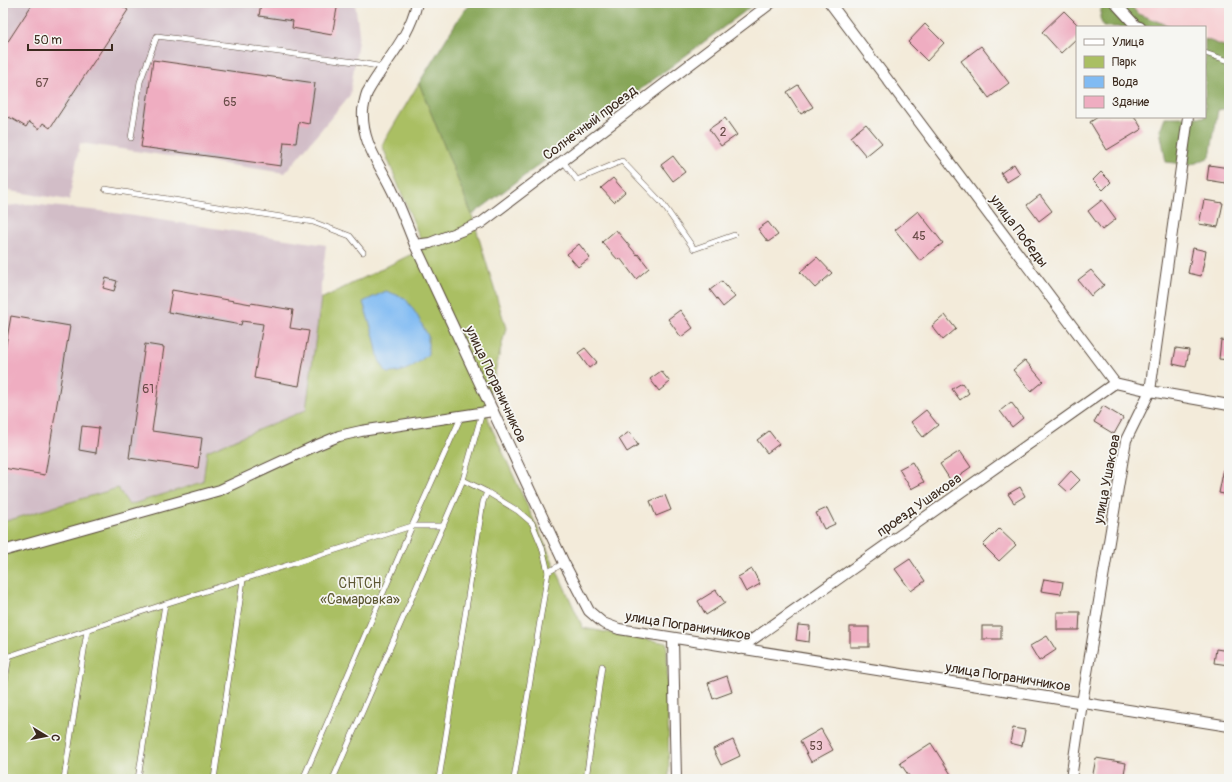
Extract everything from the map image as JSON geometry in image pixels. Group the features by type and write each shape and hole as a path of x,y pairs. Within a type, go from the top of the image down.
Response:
{"street":[{"name":"улица Пограничников","path":"417,3 410,25 402,41 367,94 362,122 367,142 393,191 415,245 564,563 589,611 603,623 619,629 673,639 1229,726"},
{"name":"Солнечный проезд","path":"415,245 430,243 481,223 771,3"},
{"name":"улица Победы","path":"830,3 1115,383"},
{"path":"1115,3 1136,26"},
{"name":"улица Ушакова","path":"1071,779 1082,703 1126,440 1150,391 1188,118"},
{"path":"1115,383 1150,391 1229,405"},
{"name":"проезд Ушакова","path":"740,649 1115,383"},
{"path":"3,551 220,490 339,436 361,431 493,411"},
{"path":"673,639 676,779"}],"lane":[{"path":"131,138 140,82 157,36 384,67"},
{"path":"1206,53 1229,61"},
{"path":"563,161 577,180 622,161 662,203 694,249 734,235"},
{"path":"105,189 313,222 350,236 363,252"},
{"path":"333,779 463,480 482,413"},
{"path":"303,779 412,526 461,417"},
{"path":"463,480 487,492 518,511 532,523 542,547 548,572 514,779"},
{"path":"439,779 483,502 487,492"},
{"path":"3,658 165,604 412,526 443,526"},
{"path":"548,572 564,563"},
{"path":"214,779 243,580"},
{"path":"138,779 165,604"},
{"path":"64,779 87,631"},
{"path":"3,693 9,656"},
{"path":"586,779 602,666"}],"shaded area":[{"path":"3,3 355,3 359,33 350,95 285,173 80,143 69,200 3,190"},
{"path":"1129,3 1229,3 1229,48 1206,39 1206,26 1169,26 1138,14"},
{"path":"29,204 101,211 326,245 321,285 321,299 307,410 208,451 204,481 129,505 117,488 3,522 3,206"}],"green space":[{"path":"472,3 756,3 472,215 419,83 462,13"},
{"path":"1102,3 1129,3 1138,14 1169,26 1103,26 1100,18"},
{"path":"1206,39 1229,48 1229,108 1218,110 1210,157 1191,165 1166,162 1160,130 1165,118 1206,118"},
{"name":"СНТСН «Самаровка»","path":"419,83 472,215 506,328 486,408 489,422 583,628 667,643 669,779 3,779 3,522 118,488 129,505 203,482 207,451 306,410 321,299 424,248 382,145"}],"water":[{"path":"386,291 405,298 417,315 428,336 428,354 409,368 393,373 387,373 379,360 374,337 363,302"}],"building":[{"path":"33,3 117,3 128,10 50,128 43,123 39,129 29,122 26,127 9,117 3,126 3,49"},
{"path":"261,3 338,3 332,35 292,28 293,21 259,16"},
{"path":"1064,11 1077,24 1076,39 1061,53 1042,32"},
{"path":"925,24 944,43 927,61 908,42"},
{"path":"981,46 1009,83 989,98 961,61"},
{"path":"153,60 315,83 309,124 299,122 296,143 284,142 281,166 141,147"},
{"path":"798,85 813,107 801,114 787,92"},
{"path":"725,118 737,135 721,146 709,129"},
{"path":"1096,118 1136,118 1142,129 1107,150 1090,122"},
{"path":"866,124 882,143 866,156 850,137"},
{"path":"673,156 685,172 673,181 661,165"},
{"path":"1014,164 1020,174 1007,182 1001,173"},
{"path":"1209,165 1229,168 1226,183 1207,180"},
{"path":"1101,172 1111,182 1103,190 1093,180"},
{"path":"613,178 625,192 614,202 601,188"},
{"path":"1040,195 1052,211 1039,221 1027,205"},
{"path":"1102,200 1116,219 1102,230 1088,211"},
{"path":"1204,200 1223,203 1218,227 1199,224"},
{"path":"918,211 943,243 920,261 895,230"},
{"path":"768,222 778,235 768,242 758,229"},
{"path":"616,230 649,268 636,279 620,258 618,260 602,242"},
{"path":"579,244 590,258 578,267 567,254"},
{"path":"1193,248 1206,251 1201,276 1188,273"},
{"path":"817,257 832,273 815,288 800,272"},
{"path":"1091,270 1104,285 1091,296 1078,280"},
{"path":"106,278 117,281 114,291 103,288"},
{"path":"722,281 735,297 723,307 710,290"},
{"path":"172,290 293,310 290,328 309,331 299,386 254,378 263,324 242,321 241,325 168,312"},
{"path":"680,310 693,328 681,337 668,319"},
{"path":"945,315 956,329 943,340 932,326"},
{"path":"11,316 70,326 45,475 3,468 3,361"},
{"path":"1221,340 1229,341 1229,360 1219,359"},
{"path":"145,344 164,347 152,431 202,438 198,468 129,458"},
{"path":"585,348 597,362 589,368 578,353"},
{"path":"1176,348 1189,350 1186,367 1173,364"},
{"path":"1025,360 1043,381 1031,391 1013,370"},
{"path":"661,371 670,382 659,391 650,379"},
{"path":"962,383 969,393 960,400 952,389"},
{"path":"1011,402 1023,418 1012,427 1000,411"},
{"path":"1103,406 1123,418 1114,434 1094,422"},
{"path":"926,410 938,425 923,437 911,422"},
{"path":"82,426 99,428 96,453 79,450"},
{"path":"769,431 779,444 767,453 757,440"},
{"path":"629,432 638,445 627,452 619,439"},
{"path":"960,451 971,467 951,481 940,464"},
{"path":"912,462 924,482 911,489 899,469"},
{"path":"1225,463 1229,463 1229,495 1219,493"},
{"path":"1071,471 1080,480 1068,492 1059,484"},
{"path":"1020,487 1025,496 1014,503 1008,494"},
{"path":"665,495 671,510 656,516 650,501"},
{"path":"827,508 835,524 824,529 816,513"},
{"path":"999,529 1016,545 999,561 983,545"},
{"path":"910,559 925,581 911,591 895,569"},
{"path":"752,569 760,584 746,592 738,577"},
{"path":"1044,579 1063,582 1061,594 1041,591"},
{"path":"716,590 725,603 706,615 698,601"},
{"path":"1057,612 1080,612 1079,630 1057,630"},
{"path":"798,625 810,626 809,642 796,640"},
{"path":"982,626 1001,626 1001,639 982,639"},
{"path":"850,627 869,627 869,647 850,647"},
{"path":"1047,636 1056,650 1039,661 1030,646"},
{"path":"1216,649 1229,651 1229,665 1214,663"},
{"path":"727,676 732,692 713,699 708,683"},
{"path":"1013,728 1025,730 1022,746 1010,743"},
{"path":"821,729 833,750 811,762 800,741"},
{"path":"733,740 740,756 721,765 713,749"},
{"path":"931,743 954,779 911,779 900,763"},
{"path":"1096,758 1126,763 1123,779 1092,779"}]}
